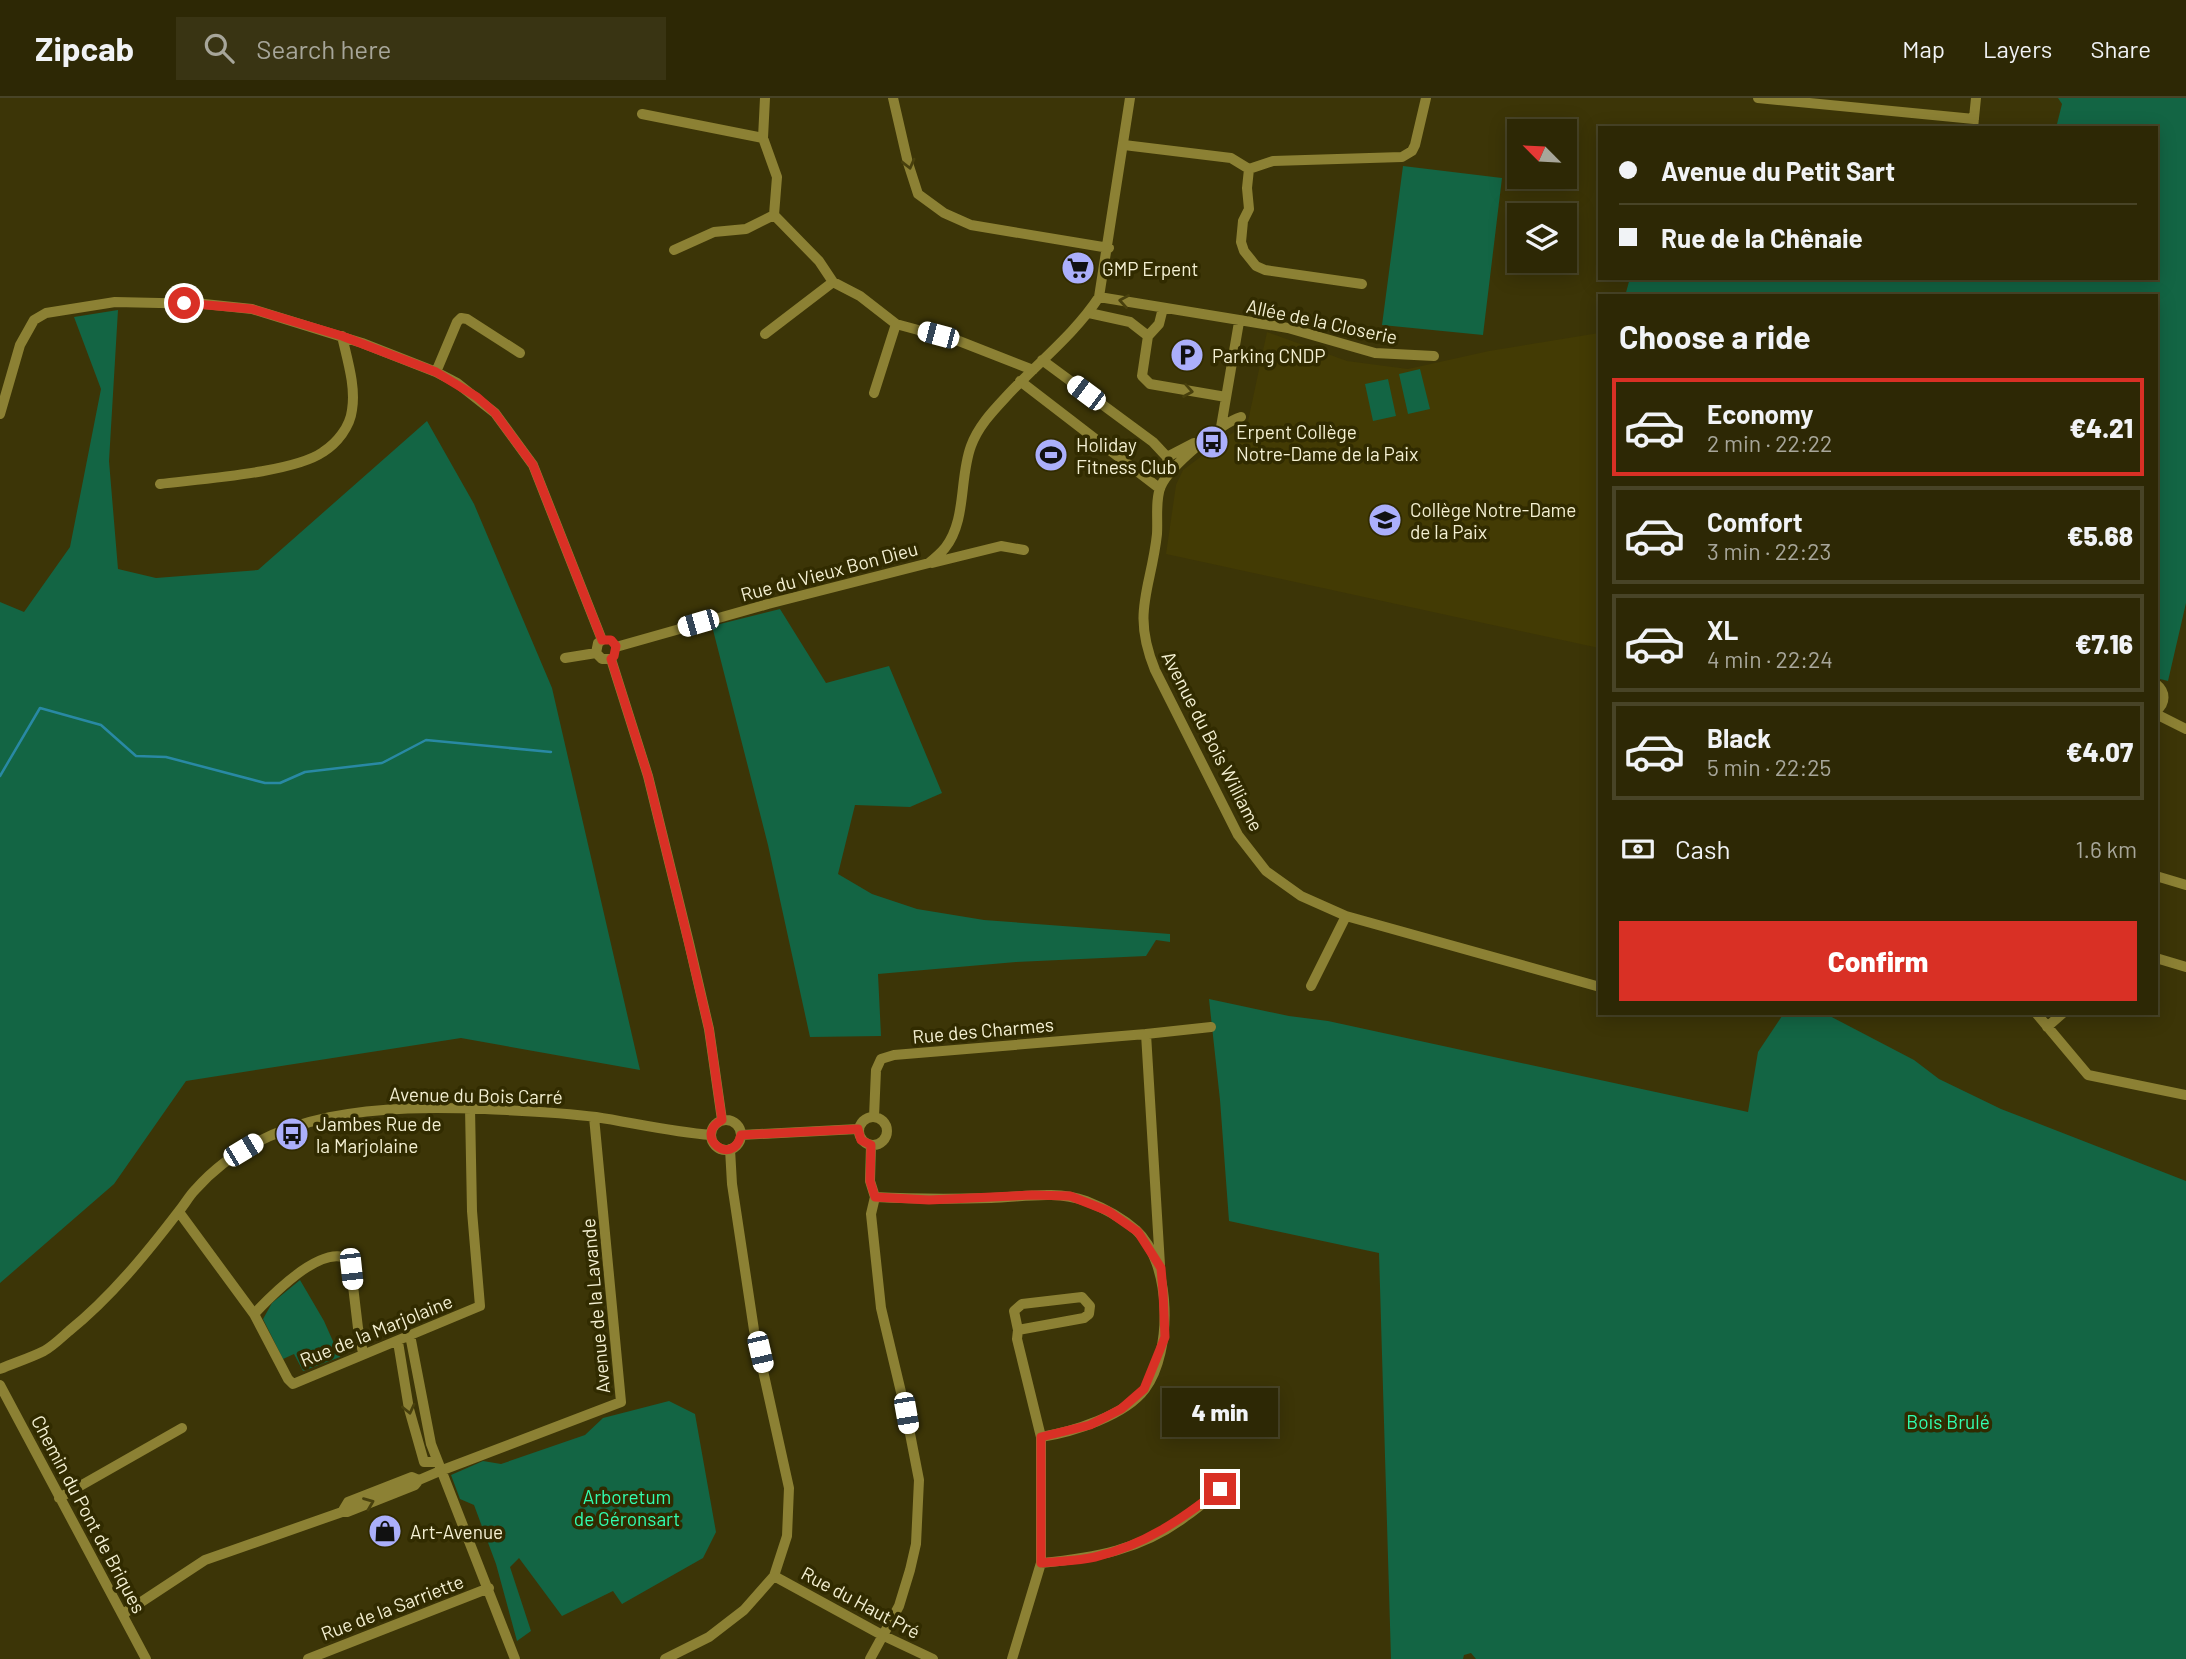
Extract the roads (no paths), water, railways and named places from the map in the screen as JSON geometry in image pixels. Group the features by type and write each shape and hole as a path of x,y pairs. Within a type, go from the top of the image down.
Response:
{"street":[{"path":"765,98 763,138 777,177 774,215 819,261 833,282 860,296 896,324 959,341 1032,370"},
{"path":"893,98 918,194 944,214 971,225 1109,248"},
{"path":"1130,98 1109,248 1099,297 1089,313 1042,360 1153,442 1167,457 1169,471"},
{"path":"1124,145 1231,158 1249,169 1273,161 1406,156 1415,145 1426,98"},
{"path":"1758,98 1973,123 1976,98"},
{"path":"642,114 763,138"},
{"path":"1249,169 1247,188 1250,208 1244,221 1241,242 1244,251 1256,266 1265,270 1362,284"},
{"path":"674,250 714,232 747,229 774,215"},
{"path":"765,334 833,282"},
{"name":"Allée de la Closerie","path":"1099,297 1288,328 1375,353 1434,356"},
{"path":"0,414 20,345 34,320 46,313 115,302 204,304 252,309 342,336 436,372 457,383 495,413 533,465 602,640"},
{"path":"1163,308 1159,324 1147,336 1142,370 1145,381 1226,397"},
{"path":"1089,313 1130,322 1147,336"},
{"path":"436,372 461,318 467,319 520,353"},
{"path":"1221,427 1239,321"},
{"path":"874,393 896,324"},
{"path":"160,484 294,465 322,453 341,435 353,408 350,374 342,336"},
{"name":"Rue du Vieux Bon Dieu","path":"616,646 929,563 946,547 953,532 965,468 980,426 1042,360"},
{"path":"1020,381 1159,488 1169,471 1221,427 1241,417"},
{"path":"1167,457 1188,448 1214,427 1223,414"},
{"name":"Avenue du Bois Williame","path":"1159,488 1156,536 1143,605 1142,623 1147,651 1238,835 1266,871 1301,896 1346,916 1598,986"},
{"path":"929,563 1001,546 1024,550"},
{"path":"602,640 611,640 616,646 611,659 602,659 596,653 595,648 602,640"},
{"path":"565,658 596,653"},
{"path":"611,659 648,776 683,919 709,1029 722,1120"},
{"path":"2158,686 2163,692 2164,700 2158,710"},
{"path":"2158,714 2186,729"},
{"path":"2158,877 2186,885"},
{"path":"1311,986 1346,916"},
{"path":"2158,959 2186,967"},
{"path":"2038,1015 2088,1075 2186,1095"},
{"path":"2047,1027 2061,1015"},
{"name":"Rue des Charmes","path":"874,1116 876,1070 881,1059 894,1055 1211,1027"},
{"path":"1041,1437 1090,1425 1121,1409 1144,1389 1165,1337 1146,1034"},
{"name":"Avenue du Bois Carré","path":"0,1369 45,1350 90,1314 126,1277 195,1189 226,1161 261,1140 300,1124 369,1111 470,1108 594,1117 711,1135"},
{"name":"Rue de la Marjolaine","path":"179,1212 254,1314 293,1384 480,1306 472,1211 470,1108"},
{"path":"874,1116 884,1122 887,1133 881,1142 871,1145 861,1140 858,1129 864,1119 874,1116"},
{"name":"Avenue de la Lavande","path":"123,1614 205,1560 342,1512 348,1502 412,1477 419,1480 438,1466 621,1402 594,1117"},
{"path":"722,1120 732,1120 739,1126 741,1135 736,1146 730,1149 720,1149 713,1143 712,1128 722,1120"},
{"path":"741,1135 858,1129"},
{"path":"870,1659 899,1606 910,1570 916,1544 919,1480 881,1308 872,1214 875,1197 870,1181 871,1145"},
{"path":"665,1659 709,1637 744,1610 774,1576 787,1536 789,1488 754,1330 732,1184 730,1149"},
{"path":"875,1197 929,1200 1070,1196 1108,1211 1138,1232 1161,1268"},
{"path":"1138,1232 1158,1224"},
{"path":"254,1314 296,1275 319,1262 343,1256 348,1259 351,1269 363,1353"},
{"path":"1012,1659 1041,1563 1041,1437 1017,1339 1014,1311 1022,1304 1082,1297 1090,1306 1089,1314 1084,1318 1018,1330"},
{"path":"410,1335 430,1444 515,1659"},
{"path":"397,1342 409,1409 424,1462 438,1466"},
{"name":"Chemin du Pont de Briques","path":"0,1385 145,1659"},
{"path":"59,1498 182,1428"},
{"path":"1041,1563 1093,1558 1139,1544 1184,1519 1232,1479"},
{"name":"Rue du Haut Pré","path":"774,1576 882,1635 933,1659"},
{"name":"Rue de la Sarriette","path":"307,1659 489,1588"}],"waterway":[{"path":"0,776 40,708 101,725 136,756 166,757 265,783 280,783 305,772 382,763 426,740 551,752"}],"place":[{"name":"GMP Erpent","path":"1078,268"},
{"name":"Parking CNDP","path":"1187,355"},
{"name":"Erpent Collège Notre-Dame de la Paix","path":"1212,442"},
{"name":"Holiday Fitness Club","path":"1051,455"},
{"name":"Collège Notre-Dame de la Paix","path":"1385,520"},
{"name":"Jambes Rue de la Marjolaine","path":"292,1134"},
{"name":"Art-Avenue","path":"385,1531"}],"park label":[{"name":"Bois Brulé","path":"1948,1421"},
{"name":"Arboretum de Géronsart","path":"627,1507"}]}
